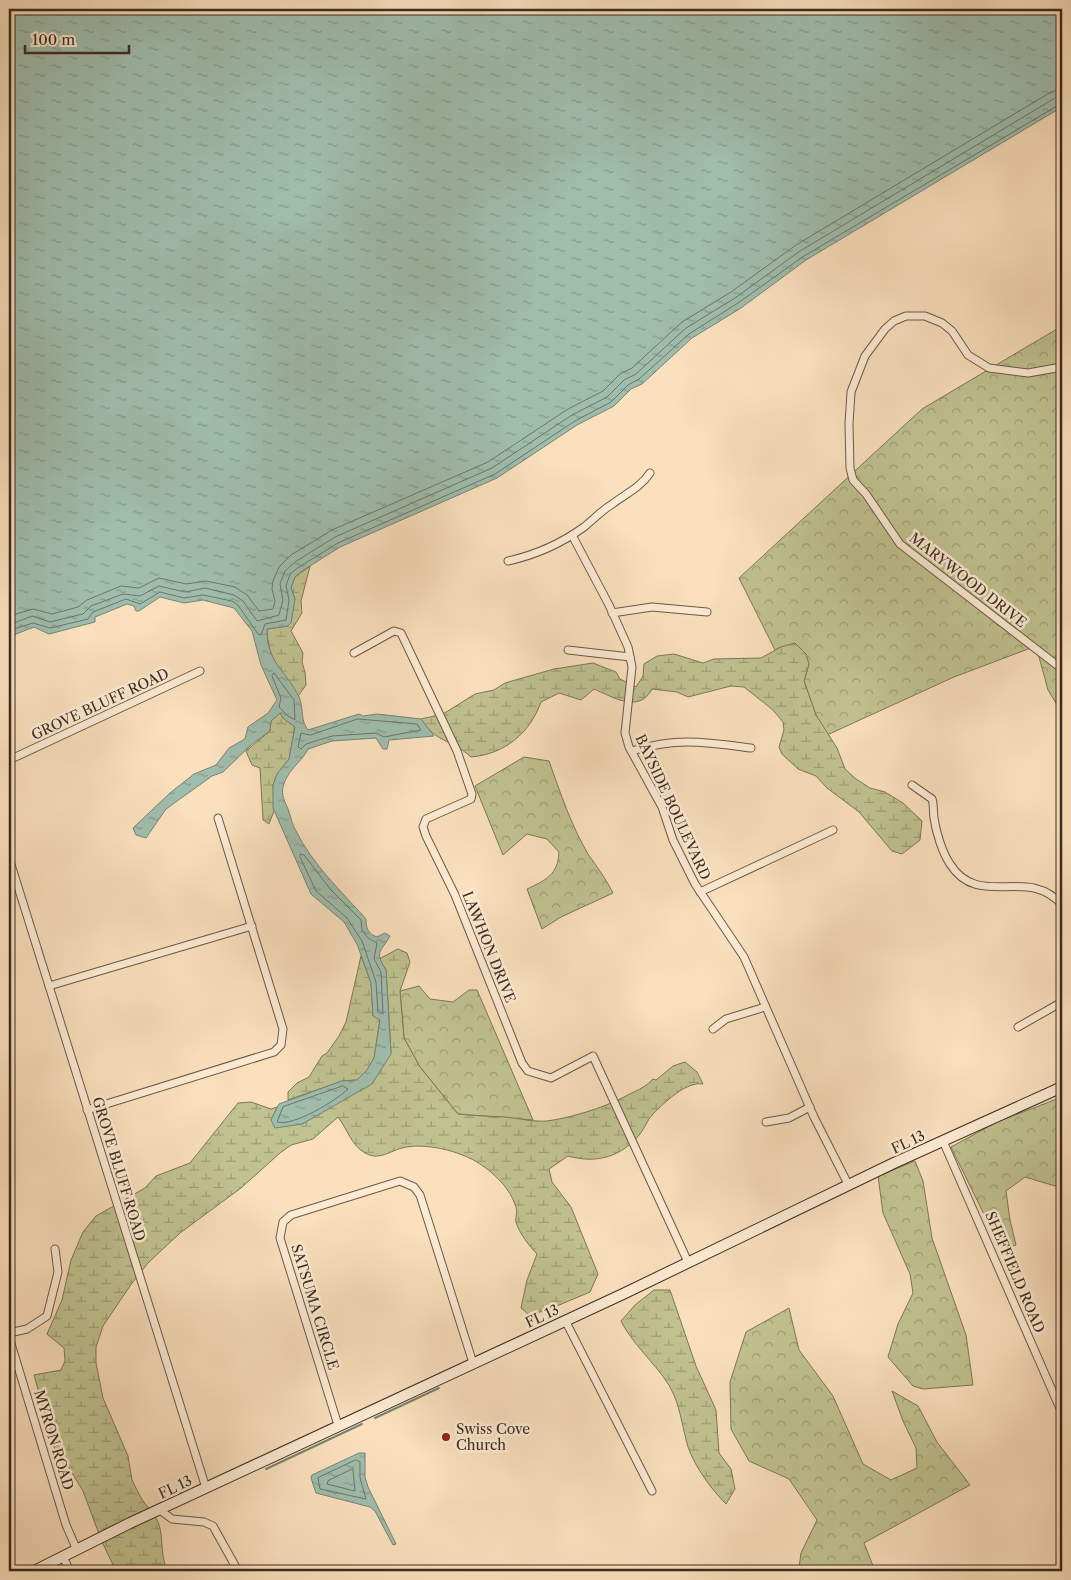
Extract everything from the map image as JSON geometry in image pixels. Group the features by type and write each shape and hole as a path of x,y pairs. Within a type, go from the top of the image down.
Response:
{"main road":[{"name":"FL 13","path":"34,1571 338,1425 1062,1087"}],"street":[{"name":"MARYWOOD DRIVE","path":"1062,368 1028,373 989,368 968,354 952,331 942,323 925,316 906,316 889,325 865,356 851,392 849,424 850,468 853,480 866,494 900,544 1062,669"},
{"path":"508,560 538,552 565,537 572,536 601,511 642,484 650,473"},
{"name":"BAYSIDE BOULEVARD","path":"572,536 612,613 630,657 631,675 625,733 632,751 662,807 681,857 700,892 744,957 810,1107 849,1186"},
{"path":"612,613 652,607 707,612"},
{"name":"LAWHON DRIVE","path":"354,653 394,631 401,633 457,751 472,794 470,799 426,819 424,831 455,895 522,1063 528,1071 551,1078 593,1056 688,1262"},
{"path":"568,650 630,657"},
{"name":"GROVE BLUFF ROAD","path":"9,760 200,670"},
{"path":"632,751 678,741 751,748"},
{"path":"912,785 932,799 935,826 948,859 958,874 968,882 983,887 1035,886 1052,894 1062,905"},
{"path":"87,1110 274,1052 281,1045 283,1029 218,818"},
{"path":"700,892 834,830"},
{"name":"GROVE BLUFF ROAD","path":"9,858 206,1488"},
{"path":"49,986 252,926"},
{"path":"1018,1027 1062,1002"},
{"path":"713,1029 726,1019 765,1007"},
{"path":"766,1122 789,1118 810,1107"},
{"name":"SHEFFIELD ROAD","path":"943,1141 1062,1413"},
{"name":"SATSUMA CIRCLE","path":"338,1425 280,1238 283,1222 291,1216 400,1181 414,1187 420,1195 473,1363"},
{"path":"9,1332 27,1329 41,1322 46,1316 58,1272 55,1250"},
{"path":"564,1320 652,1491"},
{"name":"MYRON ROAD","path":"9,1337 66,1524 77,1550"},
{"path":"160,1510 172,1519 204,1522 213,1526 238,1571"},
{"path":"63,1557 70,1571"}],"green space":[{"path":"1062,326 1062,713 1048,690 1036,646 954,677 827,735 816,715 804,681 809,664 781,647 775,650 739,578 922,409"},
{"path":"310,566 301,601 302,613 291,631 303,653 302,662 306,685 298,696 276,665 270,648 267,629 288,626 295,599 291,588 295,577"},
{"path":"795,643 806,654 809,664 804,681 816,715 837,748 845,769 870,788 885,792 903,803 922,821 920,840 902,854 892,851 859,812 827,788 816,776 798,769 782,754 779,747 784,730 783,722 773,710 744,687 731,686 688,697 677,692 652,689 647,697 633,702 617,699 594,689 581,700 559,693 541,702 530,723 515,740 495,752 471,757 432,733 421,719 443,714 475,694 494,690 505,683 554,669 593,663 616,672 620,679 636,687 643,676 644,664 657,656 674,654 703,663 714,659 761,658 781,647"},
{"path":"280,713 284,719 295,727 289,759 277,774 273,785 274,811 269,824 263,820 260,768 252,765 246,751 270,731 271,721"},
{"path":"524,757 549,761 576,832 613,893 561,917 542,929 527,889 550,876 556,866 559,852 547,839 527,834 503,855 475,786"},
{"path":"398,949 407,953 410,962 400,991 404,1038 420,1067 458,1114 541,1121 566,1118 616,1101 643,1087 653,1079 656,1080 673,1066 685,1062 697,1072 703,1084 696,1084 683,1089 669,1099 651,1116 642,1132 633,1142 617,1153 599,1159 568,1156 549,1169 552,1182 571,1207 598,1274 590,1292 545,1311 528,1314 521,1308 527,1280 537,1254 525,1240 517,1226 517,1209 510,1194 491,1172 480,1164 463,1155 421,1146 402,1148 380,1156 370,1155 356,1146 338,1117 313,1139 291,1145 280,1153 241,1188 180,1233 148,1263 103,1326 96,1347 96,1363 103,1398 128,1456 132,1480 141,1498 150,1510 99,1534 83,1491 69,1468 57,1457 34,1375 61,1370 65,1361 64,1348 47,1334 62,1300 71,1260 83,1232 96,1216 145,1188 156,1176 190,1163 238,1103 251,1102 271,1109 277,1107 271,1120 302,1124 372,1083 391,1053 386,970 379,959"},
{"path":"361,956 371,983 373,1016 380,1019 374,1058 367,1071 357,1080 342,1081 288,1100 288,1092 297,1083 309,1077 322,1056 327,1053 339,1036 346,1022"},
{"path":"419,986 430,999 453,1002 469,990 477,990 533,1120 458,1114 420,1067 404,1038 400,991"},
{"path":"1062,1097 1062,1181 1055,1186 1025,1177 1006,1191 1016,1245 1001,1249 951,1147 997,1122"},
{"path":"915,1161 923,1181 932,1238 966,1335 973,1385 923,1389 913,1386 888,1357 898,1324 913,1293 910,1274 883,1213 878,1176"},
{"path":"654,1290 670,1290 696,1366 716,1410 719,1453 731,1469 735,1489 726,1504 704,1477 691,1455 676,1401 669,1386 621,1321 635,1305"},
{"path":"789,1308 799,1350 833,1396 863,1464 891,1480 917,1468 916,1448 903,1421 892,1391 918,1406 937,1442 970,1485 864,1543 875,1571 801,1571 799,1568 801,1553 817,1520 789,1479 749,1461 731,1429 730,1382 746,1332"},
{"path":"155,1516 160,1529 163,1558 168,1571 116,1571 102,1542"}],"water":[{"path":"9,9 1062,9 1062,107 806,260 741,308 692,338 642,384 631,389 614,406 577,425 497,478 340,547 295,577 291,588 295,599 291,623 288,626 267,629 273,658 299,697 304,722 308,730 359,714 363,716 377,714 421,719 434,736 389,740 387,749 383,749 376,738 332,741 308,749 285,781 284,798 295,829 311,855 366,919 367,928 370,932 377,937 385,933 390,936 380,952 380,959 386,970 391,1054 372,1084 302,1124 275,1128 271,1120 279,1104 342,1081 357,1080 367,1070 374,1058 380,1020 373,1016 371,983 357,944 344,922 311,894 273,808 273,785 277,774 289,759 295,727 284,719 280,713 271,721 270,731 252,744 223,772 212,776 166,809 146,838 136,835 133,828 170,793 194,774 216,765 229,748 245,739 248,727 268,713 277,700 261,665 252,631 234,608 203,600 184,603 160,597 139,611 136,611 134,606 127,604 95,617 95,622 49,634 34,627 16,634 9,640"},
{"path":"359,1453 365,1453 365,1477 368,1487 396,1544 393,1545 375,1511 370,1507 316,1493 311,1478 312,1475"}],"waterway":[{"path":"375,1418 439,1388"},
{"path":"266,1469 362,1424"}],"place":[{"name":"Swiss Cove Church","path":"446,1437"}]}
